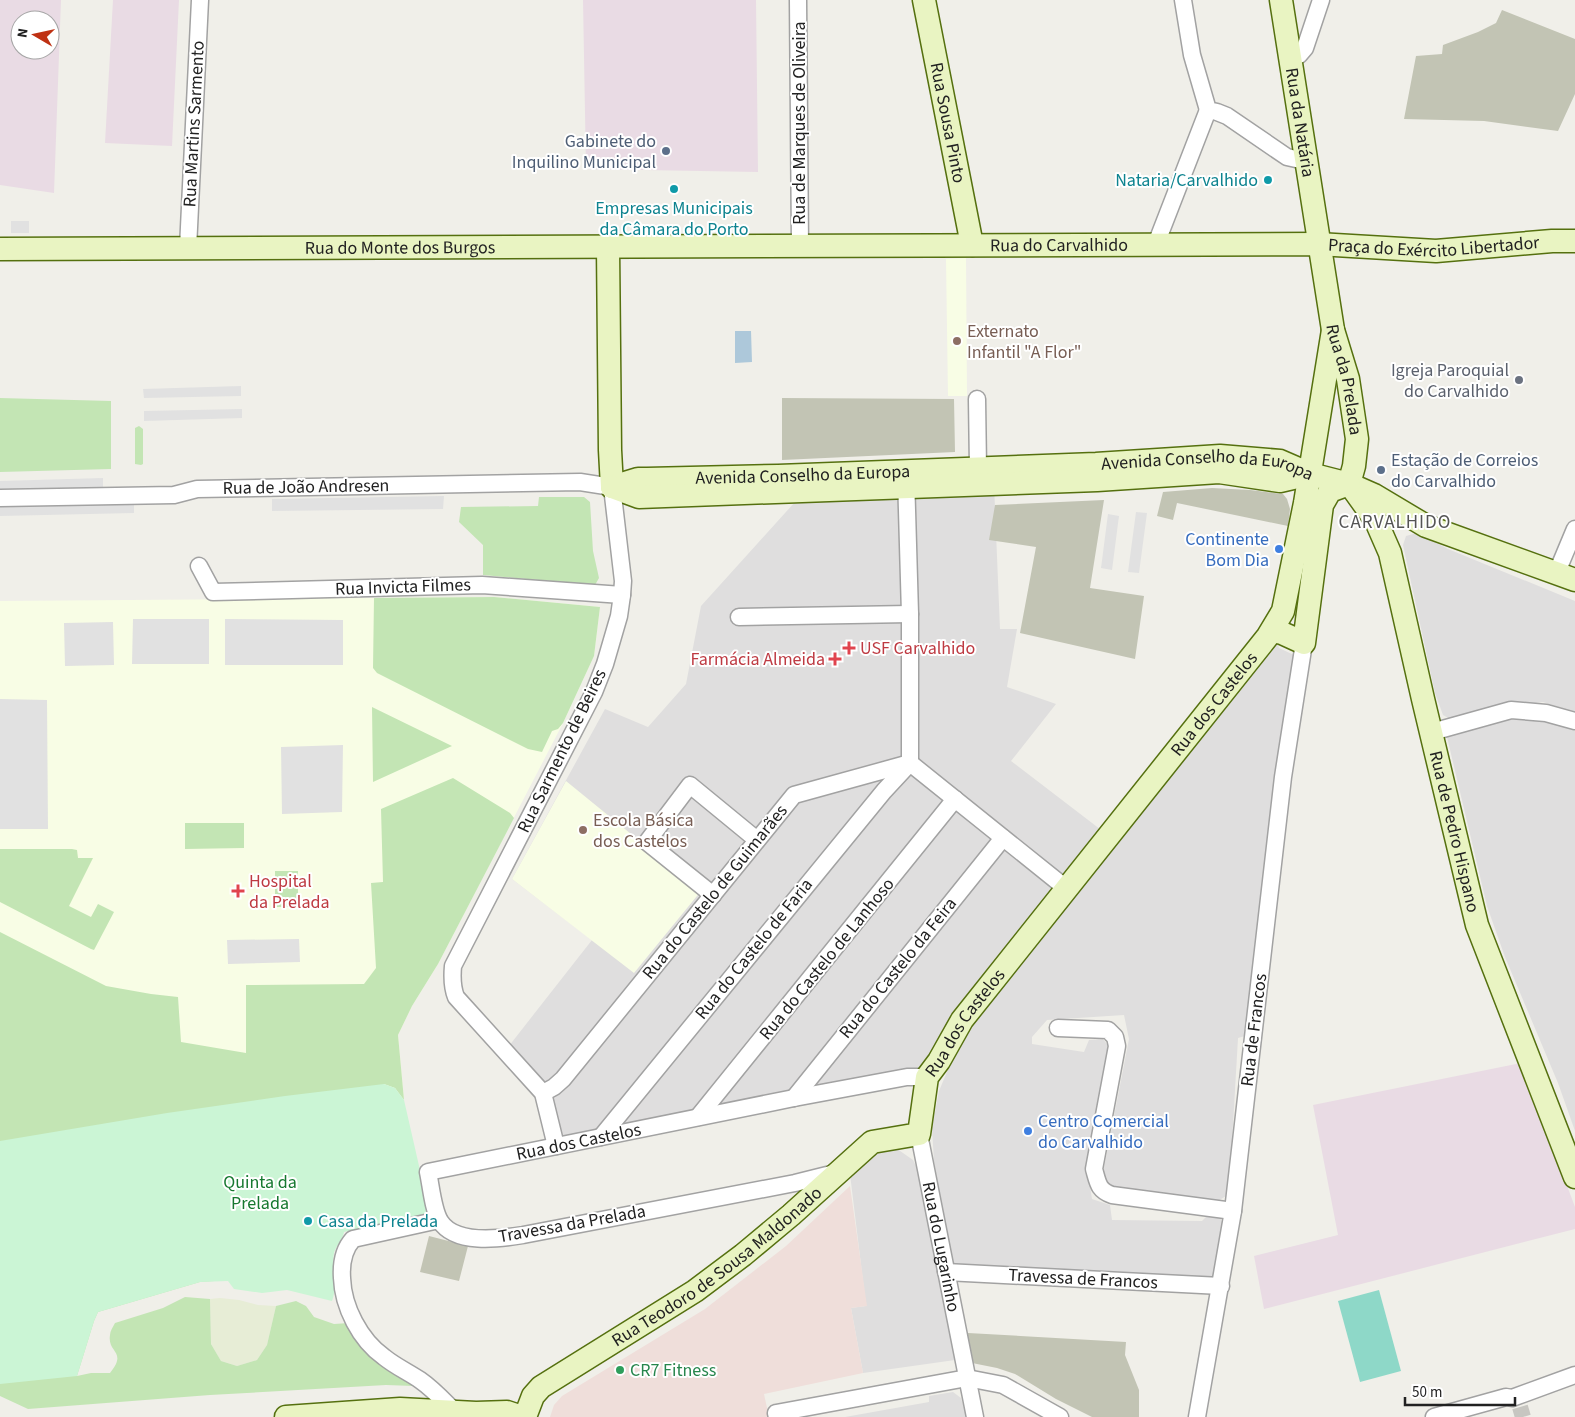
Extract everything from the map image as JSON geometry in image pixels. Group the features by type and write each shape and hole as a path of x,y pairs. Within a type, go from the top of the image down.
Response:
{"main road":[{"name":"Rua Sousa Pinto","path":"924,0 972,245"},
{"name":"Rua da Natária","path":"1280,0 1318,244"},
{"name":"Praça do Exército Libertador","path":"1333,330 1318,244 1436,251 1552,241 1575,241"},
{"name":"Rua do Carvalhido","path":"800,245 1318,244"},
{"name":"Rua do Monte dos Burgos","path":"0,249 608,248 800,245"},
{"name":"Rua Sarmento de Beires","path":"608,248 612,487"},
{"name":"Rua da Prelada","path":"1272,631 1283,611 1310,474 1333,330"},
{"name":"Rua da Prelada","path":"1333,330 1348,379 1358,439 1354,466 1348,484"},
{"name":"Avenida Conselho da Europa","path":"906,479 978,468 1096,464 1220,456 1280,461 1310,474"},
{"name":"Avenida Conselho da Europa","path":"612,487 639,497 906,479 1097,480 1219,472 1280,481 1310,474"},
{"path":"1310,474 1348,484 1374,495 1426,526 1566,576"},
{"path":"1272,631 1282,633 1304,643 1322,505 1330,491 1348,484"},
{"name":"Rua de Pedro Hispano","path":"1348,484 1376,521 1390,554 1477,925 1575,1177"},
{"path":"1390,554 1401,531 1407,527 1426,526"},
{"path":"1283,611 1292,618 1307,620"},
{"name":"Rua dos Castelos","path":"927,1077 962,1020 1272,631"},
{"name":"Rua do Lugarinho","path":"919,1134 927,1077"},
{"name":"Rua Teodoro de Sousa Maldonado","path":"524,1417 533,1396 541,1387 695,1290 784,1221 872,1142 919,1134"},
{"path":"286,1417 400,1409 507,1412 524,1417"}],"street":[{"name":"Rua Martins Sarmento","path":"188,248 200,0"},
{"name":"Rua de Marques de Oliveira","path":"798,0 800,245"},
{"path":"1156,244 1208,110 1192,55 1183,0"},
{"path":"1289,57 1299,55 1306,48 1321,0"},
{"path":"1208,110 1228,116 1287,157 1305,158"},
{"path":"977,399 978,468"},
{"path":"906,479 910,614 910,763 1066,890"},
{"name":"Rua de João Andresen","path":"0,498 174,495 196,489 580,482 612,487"},
{"name":"Rua Sarmento de Beires","path":"556,1146 542,1092 456,997 452,983 452,974 458,957 594,692 605,664 619,616 623,581 612,487"},
{"path":"1566,576 1575,529"},
{"name":"Rua Invicta Filmes","path":"199,566 213,592 482,585 622,595"},
{"path":"739,617 910,614"},
{"name":"Rua de Francos","path":"1197,1417 1233,1211 1284,777 1304,643"},
{"path":"1432,732 1511,710 1546,713 1575,721"},
{"name":"Rua do Castelo de Guimarães","path":"542,1092 554,1087 563,1079 756,840 794,796 910,763"},
{"name":"Rua do Castelo de Faria","path":"601,1137 872,806 910,763"},
{"path":"713,895 647,842 690,785 756,840"},
{"name":"Rua do Castelo de Lanhoso","path":"698,1118 955,799"},
{"name":"Rua do Castelo da Feira","path":"794,1098 1003,838"},
{"path":"1058,1028 1108,1030 1115,1036 1117,1046 1094,1169 1098,1184 1103,1192 1112,1195 1233,1211"},
{"name":"Rua dos Castelos","path":"438,1220 428,1172 794,1098 908,1077 927,1077"},
{"name":"Rua do Lugarinho","path":"919,1134 975,1417"},
{"name":"Travessa da Prelada","path":"438,1220 446,1228 461,1235 474,1238 498,1239 795,1183 838,1172"},
{"path":"438,1220 353,1239 347,1246 344,1254 341,1269 342,1292 347,1308 362,1332 383,1357 431,1388 454,1411"},
{"name":"Travessa de Francos","path":"946,1272 1221,1286"},
{"path":"1434,1417 1506,1397 1516,1402 1575,1375"},
{"path":"777,1415 968,1378 1004,1385 1060,1417"}],"shaded area":[{"path":"0,0 61,0 60,28 60,10 10,10 10,60 59,60 54,193 0,185"},
{"path":"113,0 179,0 172,146 105,143"},
{"path":"583,0 756,0 758,172 586,169"},
{"path":"1502,10 1575,39 1575,94 1558,131 1484,121 1404,119 1416,56 1442,54 1443,45 1496,23"},
{"path":"11,221 29,221 29,233 11,233"},
{"name":"Externato Infantil \"A Flor\"","path":"966,258 967,396 948,396 946,259"},
{"path":"735,331 751,331 752,362 735,363"},
{"path":"241,386 241,396 144,398 143,389"},
{"path":"782,398 954,399 955,452 782,460"},
{"path":"242,409 242,418 144,421 144,411"},
{"path":"103,478 103,489 0,491 0,481"},
{"path":"994,484 1000,629 1017,629 1007,687 1056,704 1011,761 1109,836 927,1077 556,1146 542,1093 505,1051 592,940 512,879 605,709 648,727 686,684 701,606 804,492"},
{"path":"1212,488 1283,494 1287,499 1290,509 1288,526 1177,503 1173,520 1157,516 1163,492"},
{"path":"444,496 443,509 272,511 272,499"},
{"path":"1104,500 1090,588 1144,596 1135,659 1020,633 1036,547 989,540 995,505"},
{"path":"134,504 134,513 0,516 0,506"},
{"path":"1136,512 1147,513 1139,573 1128,572"},
{"path":"1108,514 1119,516 1112,570 1101,568"},
{"path":"1417,533 1448,549 1575,601 1575,712 1543,702 1504,707 1450,719 1443,715 1435,693 1403,545 1406,536"},
{"name":"Hospital da Prelada","path":"494,597 600,607 594,656 563,723 438,964 412,1006 398,1035 404,1100 395,1088 0,1141 0,601"},
{"path":"133,619 209,619 209,664 132,664"},
{"path":"225,619 343,620 343,665 225,665"},
{"path":"113,622 114,665 65,666 64,623"},
{"path":"1277,643 1279,648 1294,655 1293,677 1245,1036 1238,1038 1229,1194 1218,1201 1113,1188 1102,1178 1129,1039 1124,1015 1047,1020 1032,1037 1032,1044 1084,1052 1089,1040 1103,1039 1110,1048 1088,1174 1092,1199 1110,1205 1112,1220 1202,1221 1210,1213 1220,1217 1224,1227 1213,1283 949,1267 946,1228 934,1161 932,1128 939,1091 952,1060 970,1026"},
{"path":"0,699 47,700 48,829 0,829"},
{"path":"1537,718 1575,731 1575,1131 1558,1083 1505,957 1487,906 1447,737 1489,724 1513,719"},
{"path":"343,745 342,812 282,814 281,747"},
{"name":"Escola Básica dos Castelos","path":"566,781 701,891 634,973 512,879"},
{"path":"299,939 300,962 228,964 227,940"},
{"path":"1521,1063 1575,1207 1575,1229 1264,1309 1254,1256 1338,1235 1313,1105"},
{"path":"893,1146 913,1160 918,1170 955,1360 863,1373 851,1308 866,1306 850,1174 874,1147"},
{"path":"850,1186 867,1306 851,1308 863,1373 764,1394 769,1417 550,1417 554,1405 562,1396 705,1309 786,1246"},
{"path":"429,1236 468,1246 459,1281 420,1272"},
{"path":"1379,1290 1401,1371 1360,1382 1338,1301"},
{"path":"220,1298 258,1305 276,1306 267,1345 257,1360 237,1366 221,1361 211,1344 210,1299"},
{"path":"968,1333 1126,1342 1125,1355 1139,1390 1139,1417 1092,1417 1056,1399 1015,1374 972,1363"},
{"path":"953,1392 961,1398 967,1417 845,1417 929,1402 929,1396"}],"green space":[{"path":"0,398 111,401 111,469 0,472"},
{"path":"139,426 143,429 143,464 141,465 135,464 135,428"},
{"path":"539,497 584,497 590,502 593,551 599,578 595,585 483,575 483,545 459,522 461,507 538,506"},
{"path":"494,597 600,607 594,656 563,723 558,729 552,731 542,752 528,749 377,673 373,668 374,598"},
{"path":"372,707 452,746 373,782"},
{"path":"453,778 510,813 514,818 438,964 412,1006 398,1035 404,1100 395,1088 384,1084 214,1281 200,1282 98,1312 77,1376 91,1373 110,1373 117,1360 116,1352 110,1341 110,1332 115,1323 163,1308 185,1297 210,1299 211,1344 221,1361 237,1366 257,1360 267,1345 276,1306 296,1301 306,1306 314,1317 334,1324 349,1323 360,1342 385,1368 414,1386 386,1385 210,1395 28,1409 0,1396 0,932 106,986 178,997 181,1042 246,1053 246,985 364,984 376,968 371,883 383,882 381,809"},
{"path":"185,823 244,823 244,848 185,849"},
{"path":"0,849 72,849 77,850 78,858 93,858 69,906 91,917 98,904 114,912 94,950 0,902"},
{"path":"275,871 298,871 298,907 275,907"},
{"name":"Quinta da Prelada","path":"384,1084 395,1088 404,1100 430,1214 344,1232 334,1253 334,1295 332,1301 287,1290 262,1293 234,1289 228,1281 200,1282 98,1312 77,1376 0,1384 0,1141 167,1113"}],"tunnel":[{"path":"1520,1407 1523,1417"}],"place":[{"name":"Gabinete do Inquilino Municipal","path":"666,151"},
{"name":"Nataria/Carvalhido","path":"1268,180"},
{"name":"Empresas Municipais da Câmara do Porto","path":"674,189"},
{"name":"Externato Infantil \"A Flor\"","path":"957,341"},
{"name":"Igreja Paroquial do Carvalhido","path":"1519,380"},
{"name":"Estação de Correios do Carvalhido","path":"1381,470"},
{"name":"Continente Bom Dia","path":"1279,549"},
{"name":"USF Carvalhido","path":"849,648"},
{"name":"Farmácia Almeida","path":"835,659"},
{"name":"Escola Básica dos Castelos","path":"583,830"},
{"name":"Hospital da Prelada","path":"238,891"},
{"name":"Centro Comercial do Carvalhido","path":"1028,1131"},
{"name":"Casa da Prelada","path":"308,1221"},
{"name":"CR7 Fitness","path":"620,1370"}],"district":[{"name":"CARVALHIDO","path":"1395,522"}]}
